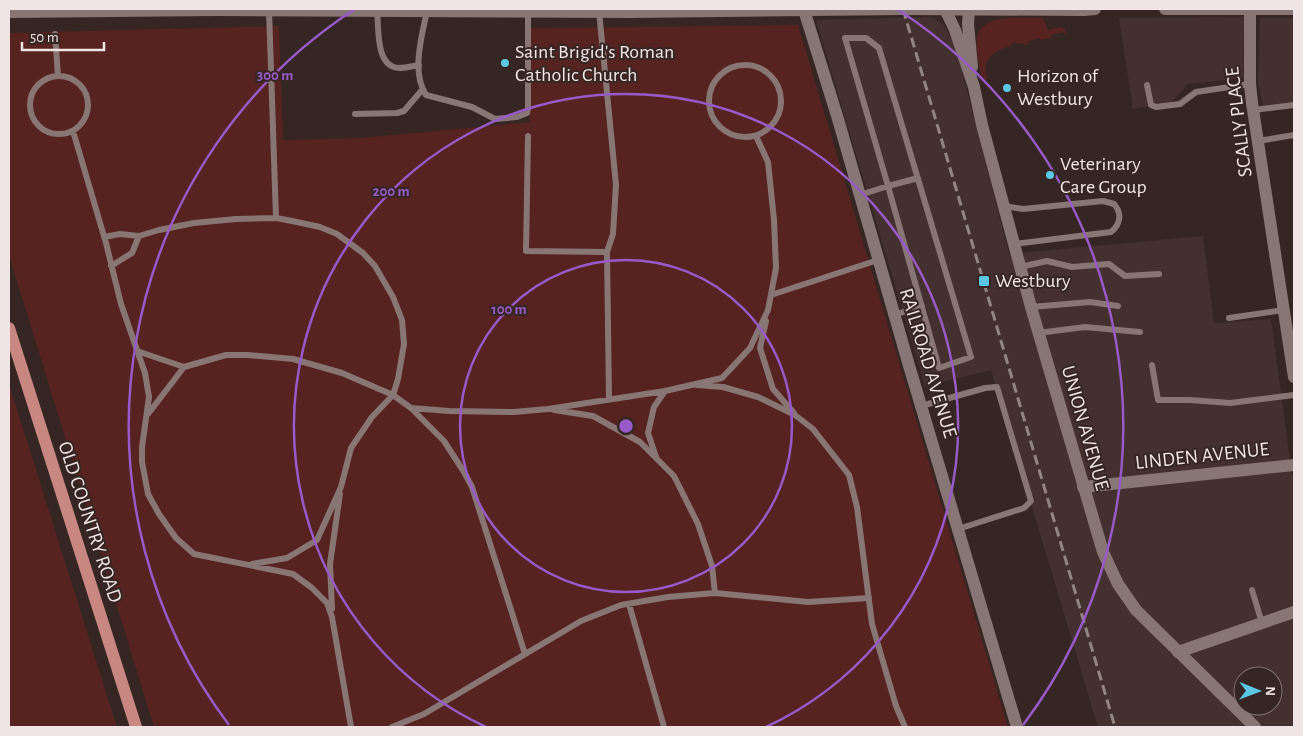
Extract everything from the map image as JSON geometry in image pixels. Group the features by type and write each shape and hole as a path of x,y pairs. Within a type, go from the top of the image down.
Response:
{"main road":[{"path":"9,12 217,9 528,11 1088,9"},
{"name":"RAILROAD AVENUE","path":"804,9 1017,727"},
{"name":"UNION AVENUE","path":"945,9 974,87 1038,333 1103,552 1118,584 1136,610 1255,727"},
{"name":"UNION AVENUE","path":"969,9 968,24 974,87"},
{"path":"1165,9 1294,10"},
{"name":"SCALLY PLACE","path":"1250,9 1250,84 1253,110 1294,377"},
{"name":"OLD COUNTRY ROAD","path":"9,328 136,727"},
{"name":"LINDEN AVENUE","path":"1083,487 1294,465"},
{"path":"1178,652 1294,612"}],"lane":[{"path":"269,10 276,218"},
{"path":"378,10 380,43 384,60 389,65 398,68 419,64"},
{"path":"597,10 616,186 613,234 607,252 609,399"},
{"path":"427,11 420,43 419,64 422,90 426,95 472,107 495,119 517,117 527,113 528,11"},
{"path":"55,34 58,76"},
{"path":"845,38 866,38 879,48 971,358 939,368 888,186 845,38"},
{"path":"743,64 766,70 774,78 780,89 782,100 780,112 775,122 767,131 756,136 744,138 732,135 722,129 714,119 710,108 709,95 713,84 721,74 731,67 743,64"},
{"path":"58,76 74,79 84,90 88,98 84,120 73,131 58,134 44,130 38,125 31,112 31,98 38,84 58,76"},
{"path":"1147,85 1151,106 1156,108 1180,104 1196,92 1250,84"},
{"path":"355,114 397,114 404,111 422,90"},
{"path":"1253,110 1294,105"},
{"path":"73,131 104,237 121,304 149,390 142,462 148,494 158,514 176,538 194,554 293,574 312,588 327,603 332,617"},
{"path":"1258,141 1294,135"},
{"path":"528,136 526,251 607,252"},
{"path":"756,136 768,162 774,220 776,268 760,348 774,389 795,416"},
{"path":"860,195 918,178"},
{"path":"1004,206 1023,209 1103,201 1114,204 1120,213 1118,224 1111,232 1014,244"},
{"path":"104,237 120,234 140,236 194,223 236,219 276,218 320,227 338,234 363,253 375,266 393,297 402,320 404,344 398,379 393,395 372,417 351,448 341,487 330,564 332,617 351,727"},
{"path":"111,266 132,253 140,236"},
{"path":"771,295 878,260"},
{"path":"1020,267 1047,261 1072,267 1109,264 1125,276 1158,274"},
{"path":"1031,307 1090,302 1118,306"},
{"path":"894,315 922,306"},
{"path":"411,408 449,411 514,412 548,409 665,391 722,378 750,348 768,310"},
{"path":"1229,318 1284,310"},
{"path":"1038,333 1085,327 1140,332"},
{"path":"137,351 184,367 226,355 293,359 342,373 393,395 411,408 444,441 472,487 525,654"},
{"path":"1152,365 1158,400 1230,403 1294,395"},
{"path":"147,415 184,367"},
{"path":"689,385 723,387 758,397 795,416 812,429 849,475 857,507 872,624 896,706 905,727"},
{"path":"921,406 985,388 996,387 1031,501 1024,508 958,529"},
{"path":"657,459 648,433 654,407 665,391"},
{"path":"548,409 593,416 640,442 674,476 698,524 712,566 715,593"},
{"path":"249,565 286,558 317,540 341,487"},
{"path":"1252,590 1262,623"},
{"path":"392,727 424,714 581,621 629,604 668,597 715,593 808,602 869,598"},
{"path":"629,604 664,727"}],"shaded area":[{"path":"931,17 943,24 956,48 1009,254 1203,236 1214,323 1271,319 1292,475 1294,475 1294,727 1098,727 991,370 925,386 816,20"},
{"path":"1244,17 1243,78 1188,84 1172,102 1133,109 1119,18"},
{"path":"1005,18 1043,18 1048,30 1061,27 1065,29 1066,34 1063,32 1051,35 1051,38 1028,41 1029,44 1024,45 1023,43 1017,44 1016,42 1010,43 1011,46 999,50 990,56 986,66 987,79 982,80 977,47 977,37 981,29 987,24"},
{"path":"1260,18 1294,18 1294,106 1263,105 1258,82"},
{"path":"798,25 1008,727 154,727 9,255 9,33 279,26 283,140 360,138 530,122 530,28"},
{"path":"9,384 117,727 9,727"}],"railway":[{"path":"903,9 1115,727"}],"place":[{"name":"Saint Brigid's Roman Catholic Church","path":"505,63"},
{"name":"Horizon of Westbury","path":"1007,88"},
{"name":"Veterinary Care Group","path":"1050,175"},
{"name":"Westbury","path":"984,281"}]}
